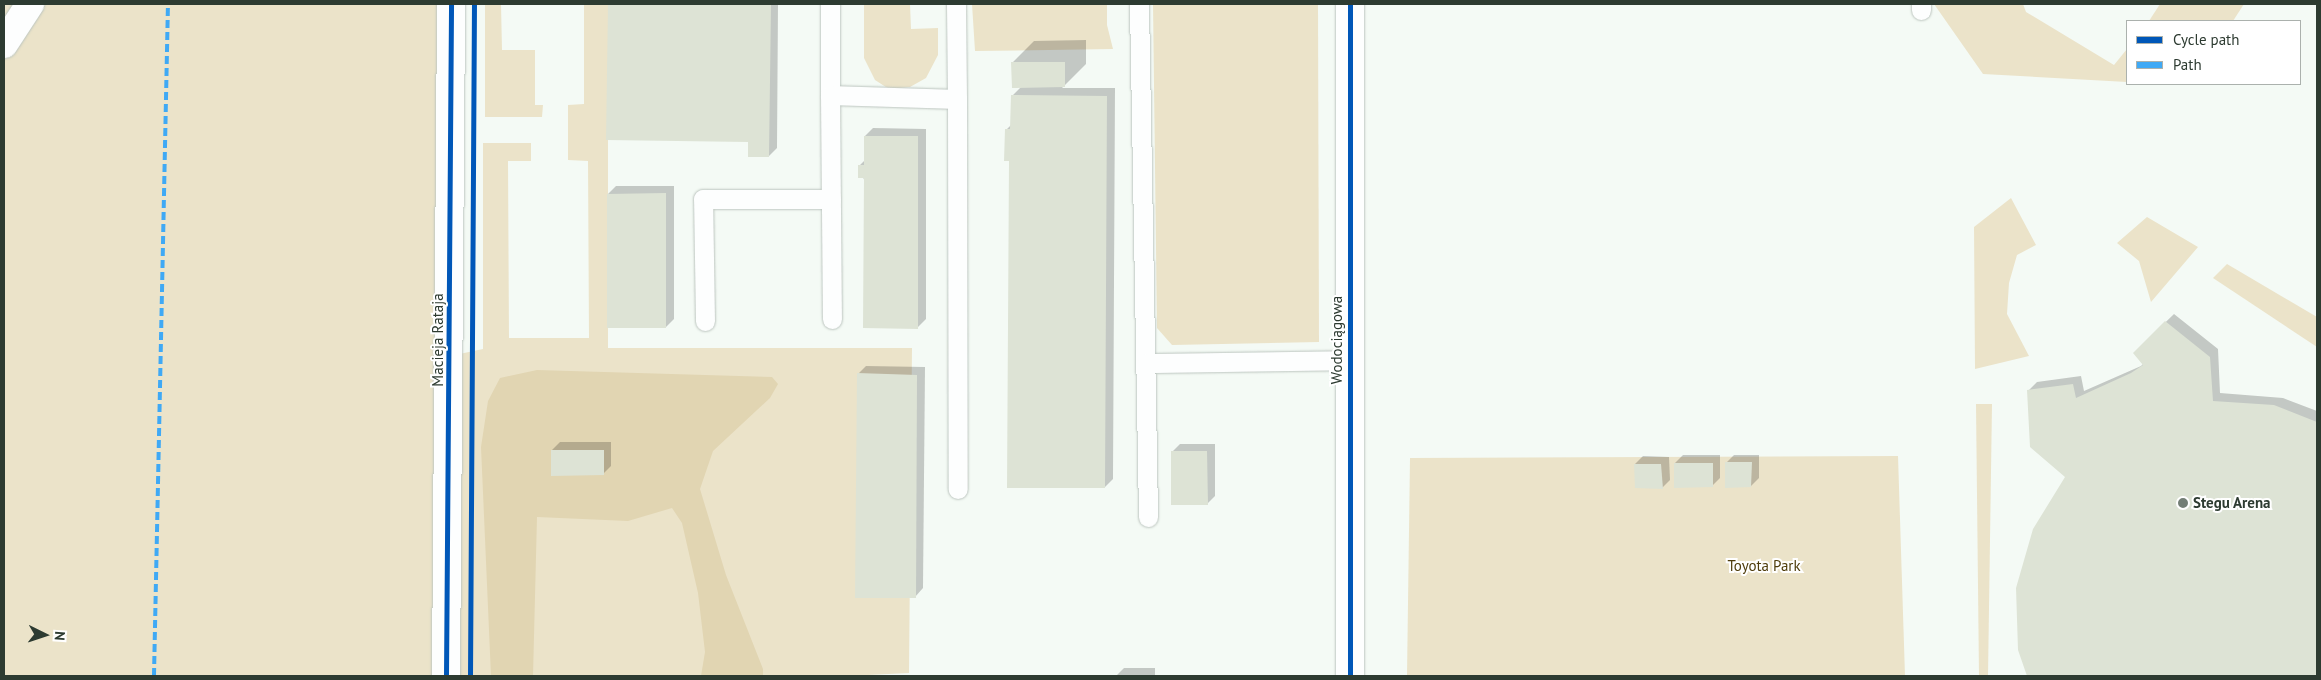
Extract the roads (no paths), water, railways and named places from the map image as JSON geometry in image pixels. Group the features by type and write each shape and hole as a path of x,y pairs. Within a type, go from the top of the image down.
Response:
{"street":[{"path":"4,44 30,4"},
{"name":"Macieja Rataja","path":"446,676 451,4"},
{"name":"Wodociągowa","path":"1350,4 1350,676"}],"lane":[{"path":"830,4 832,318"},
{"path":"956,4 958,489"},
{"path":"1139,4 1147,362 1148,517"},
{"path":"830,95 957,99"},
{"path":"705,321 703,198 831,199"},
{"path":"1147,362 1350,360"}],"place":[{"name":"Stegu Arena","path":"2183,503"}],"park label":[{"name":"Toyota Park","path":"1764,566"}]}
